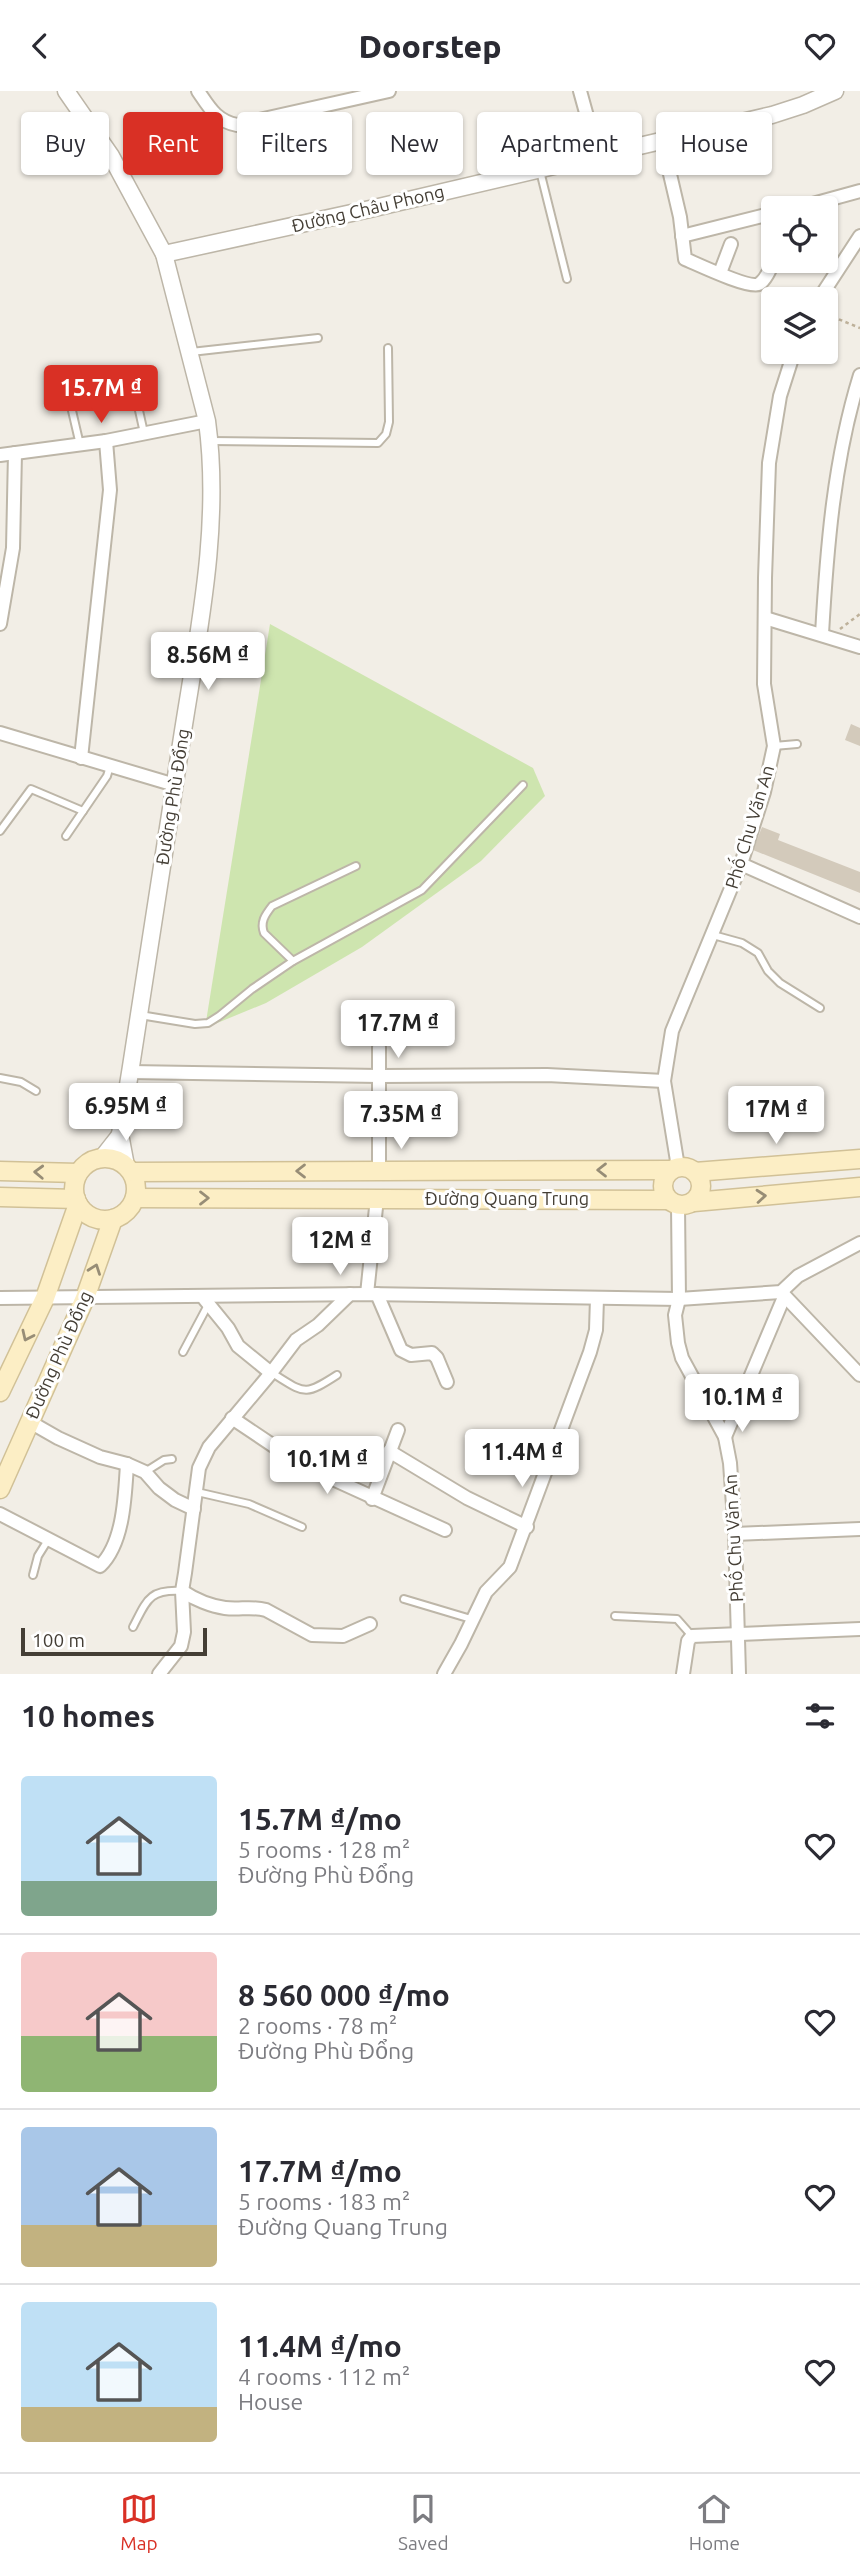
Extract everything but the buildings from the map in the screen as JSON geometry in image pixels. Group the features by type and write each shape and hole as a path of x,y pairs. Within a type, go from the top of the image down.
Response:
{"main road":[{"path":"102,1158 115,1159 129,1169 136,1180 135,1198 127,1212 113,1219 93,1217 77,1201 74,1186 78,1173 88,1163 102,1158"},
{"name":"Đường Quang Trung","path":"129,1169 681,1170 860,1159"},
{"path":"681,1170 698,1176 701,1187 699,1195 680,1202 663,1190 663,1182 681,1170"},
{"path":"0,1171 78,1173"},
{"name":"Đường Quang Trung","path":"135,1198 680,1202 860,1187"},
{"path":"0,1197 77,1201"},
{"name":"Đường Phù Đổng","path":"0,1392 45,1298 77,1201"},
{"name":"Đường Phù Đổng","path":"0,1489 85,1298 113,1219"}],"street":[{"path":"66,91 111,156 164,254"},
{"path":"198,91 216,117 225,123 237,125 389,91"},
{"path":"580,91 586,112"},
{"name":"Đường Châu Phong","path":"772,115 835,91"},
{"name":"Đường Châu Phong","path":"164,254 513,175"},
{"path":"669,175 685,259 757,285 767,273"},
{"path":"838,197 860,191"},
{"path":"682,236 761,216"},
{"path":"827,287 860,236"},
{"path":"720,273 731,244"},
{"name":"Đường Phù Đổng","path":"129,1169 120,1135 175,785 210,536 209,441 206,421 191,352 164,254"},
{"name":"Phố Chu Văn An","path":"681,1170 664,1081 672,1031 741,864 764,792 774,746 764,684 769,463 780,396 790,364"},
{"path":"826,635 828,537 846,421 860,375"},
{"path":"0,455 106,441 206,421"},
{"path":"81,758 110,490 106,441"},
{"path":"0,624 13,548 15,453"},
{"path":"765,618 860,647"},
{"path":"0,733 175,785"},
{"path":"741,864 860,917"},
{"path":"379,1048 379,1170"},
{"path":"130,1072 379,1076 547,1075 664,1081"},
{"name":"Đường Phù Đổng","path":"102,1158 120,1135"},
{"path":"377,1198 372,1294 401,1350 411,1355 426,1351 432,1353 437,1358 447,1382"},
{"name":"Phố Chu Văn An","path":"680,1202 679,1299 675,1315 682,1358 725,1437 733,1497 739,1674"},
{"path":"725,1437 782,1295 799,1276 860,1243"},
{"path":"159,1674 181,1646 184,1632 182,1591 200,1468 209,1447 296,1340 318,1325 350,1294"},
{"path":"0,1298 205,1301 350,1294 679,1299 782,1295 860,1375"},
{"path":"444,1674 486,1592 510,1567 527,1527 590,1352 596,1330 597,1297"},
{"path":"205,1301 228,1328 238,1346 271,1373"},
{"path":"232,1418 302,1465 444,1530"},
{"path":"30,1422 100,1457 145,1472 159,1488 194,1509"},
{"path":"372,1499 398,1430"},
{"path":"388,1451 467,1498 527,1527"},
{"path":"0,1514 96,1565 103,1563 118,1531 127,1464"},
{"path":"735,1534 860,1529"},
{"path":"182,1591 192,1598 225,1608 266,1610 312,1635 343,1636 370,1624"},
{"path":"683,1674 688,1641 692,1636 860,1629"}],"lane":[{"path":"541,175 567,278"},
{"path":"191,352 318,338"},
{"path":"209,441 378,443 386,434 389,422 387,348"},
{"path":"55,394 63,395 70,402 80,445"},
{"path":"138,406 144,433"},
{"path":"774,746 797,744"},
{"path":"66,836 107,776 110,766"},
{"path":"140,1015 195,1024 208,1023 293,961 422,890 523,785"},
{"path":"0,831 31,789 83,811"},
{"path":"293,961 264,933 264,915 272,906 356,866"},
{"path":"713,935 742,943 758,953 768,971 780,983 820,1008"},
{"path":"0,1078 21,1082 36,1091"},
{"path":"183,1352 205,1301"},
{"path":"271,1373 299,1390 306,1391 317,1388 337,1375"},
{"path":"145,1472 164,1460 172,1459"},
{"path":"197,1492 250,1504 302,1527"},
{"path":"33,1575 38,1556 49,1538"},
{"path":"133,1627 152,1595 165,1590 182,1591"},
{"path":"404,1599 471,1619"},
{"path":"615,1616 677,1619 692,1636"}],"path":[{"path":"838,319 860,328"},
{"path":"826,635 860,614"}],"green space":[{"path":"270,624 533,768 545,796 481,861 362,947 266,1003 205,1028"}]}
